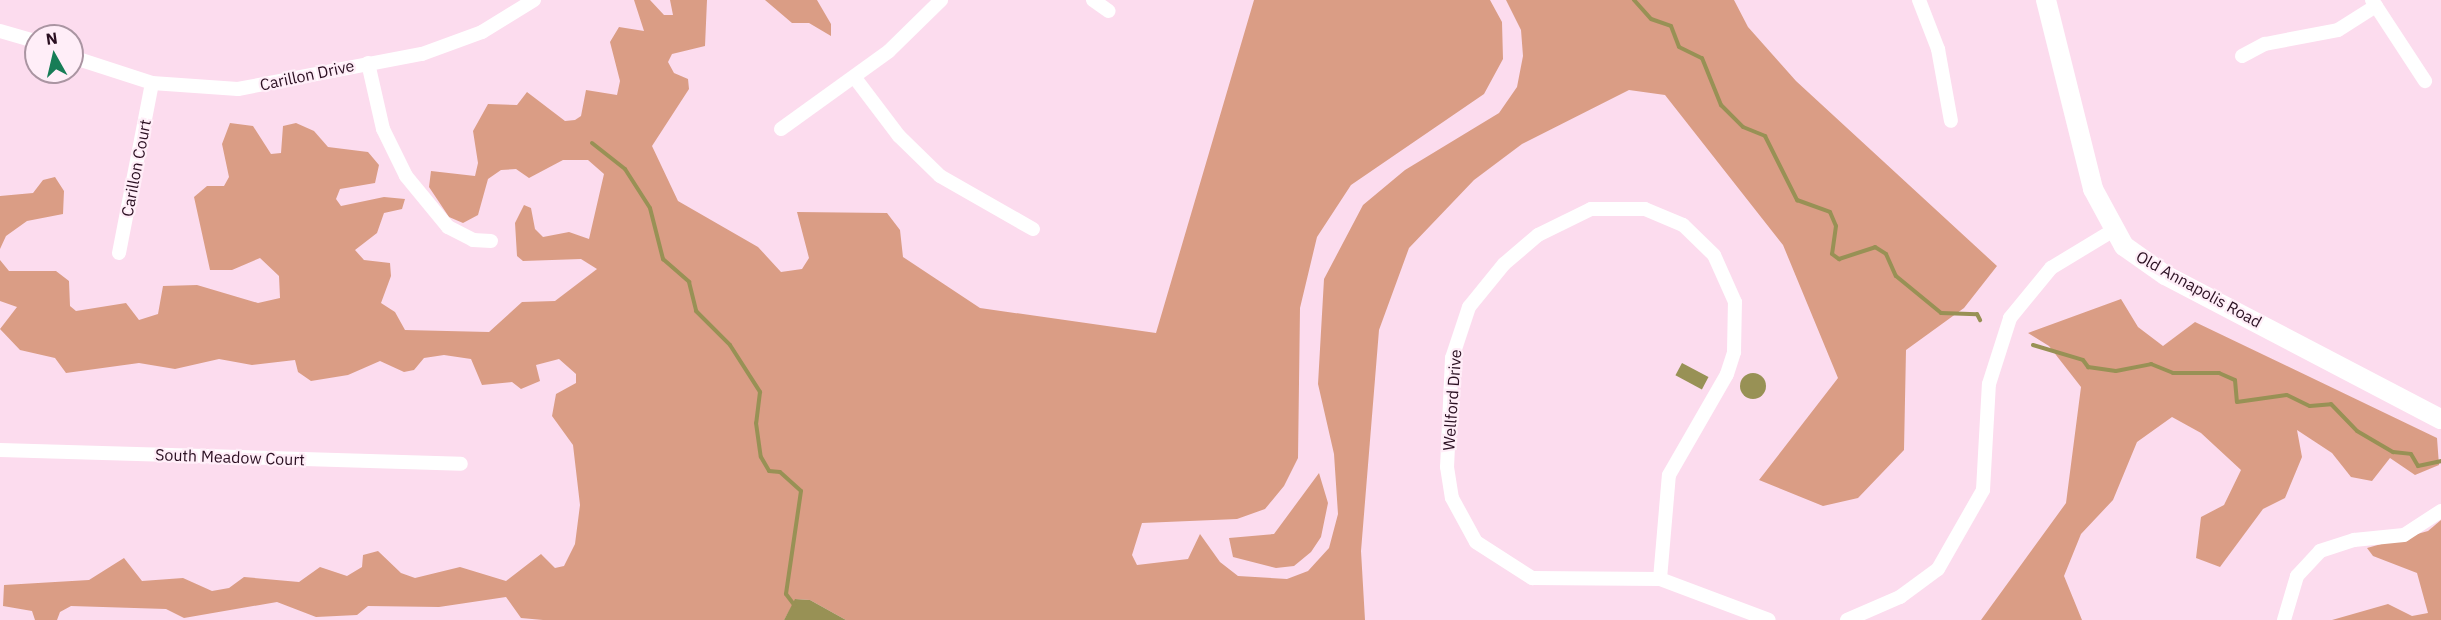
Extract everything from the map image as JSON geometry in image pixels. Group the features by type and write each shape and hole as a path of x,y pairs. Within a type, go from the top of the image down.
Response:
{"street":[{"name":"Carillon Drive","path":"84,61 152,83 238,88 455,44 534,0"},
{"path":"781,129 855,78 941,0"},
{"path":"1094,0 1109,11"},
{"path":"1919,0 1938,49 1951,120"},
{"name":"Old Annapolis Road","path":"2046,0 2092,189 2112,231 2165,275 2441,419"},
{"path":"2242,56 2265,44 2338,30 2374,3 2425,81"},
{"path":"0,31 24,38"},
{"path":"368,63 383,129 406,176 448,227 473,240 491,241"},
{"path":"855,78 899,136 940,176 1033,229"},
{"name":"Carillon Court","path":"119,253 152,83"},
{"name":"Wellford Drive","path":"1660,579 1669,475 1727,374 1734,352 1735,302 1714,255 1683,225 1645,209 1591,209 1538,235 1468,307 1452,358 1447,467 1452,498 1476,542 1532,578 1660,579 1769,620"},
{"path":"1847,620 1900,597 1938,569 1983,490 1989,384 2010,318 2051,268 2112,231"},
{"name":"South Meadow Court","path":"0,450 461,464"},
{"path":"2284,620 2297,576 2320,551 2354,540 2404,535 2441,511"}],"shaded area":[{"path":"634,0 650,0 664,15 673,15 670,0 707,0 705,46 672,54 668,62 674,73 688,79 689,89 652,146 678,201 758,247 781,272 802,269 809,258 797,212 887,213 900,230 903,257 980,308 1156,333 1254,0 1490,0 1502,22 1503,59 1484,94 1351,185 1317,237 1300,308 1298,458 1284,486 1265,509 1237,519 1142,523 1132,555 1137,565 1188,559 1200,534 1220,562 1238,576 1287,579 1308,571 1329,548 1338,514 1334,454 1318,384 1324,279 1363,205 1405,170 1499,113 1517,87 1523,56 1521,30 1506,0 1734,0 1748,27 1796,81 1997,266 1964,308 1906,350 1904,450 1858,498 1823,506 1759,480 1838,378 1783,245 1665,95 1629,90 1522,144 1474,180 1409,248 1379,330 1361,551 1365,620 846,620 810,600 796,599 784,620 543,620 521,618 506,597 439,607 368,606 357,615 316,617 277,602 184,618 166,609 71,606 60,612 57,620 35,620 32,611 3,606 4,585 89,580 124,558 142,581 183,578 212,591 229,588 244,577 299,582 320,567 347,576 362,567 363,555 378,551 401,573 415,578 460,567 506,581 541,554 555,568 564,566 575,544 580,505 573,445 552,416 556,394 576,383 576,374 559,359 536,365 540,381 521,389 512,382 482,385 471,359 444,355 424,358 414,370 404,372 380,361 348,375 311,381 298,372 295,360 252,365 219,359 175,369 139,363 66,373 55,358 20,350 0,329 17,307 0,301 0,260 9,271 56,271 69,281 70,306 76,311 126,303 139,320 158,314 163,286 197,285 258,303 280,298 279,276 260,258 232,270 210,270 194,197 207,186 224,186 229,177 222,144 230,123 253,126 271,154 281,153 283,126 296,123 314,131 328,147 368,152 379,165 375,183 340,189 336,199 341,206 384,197 405,199 402,209 384,213 377,233 355,250 364,260 390,263 391,276 381,303 395,312 405,330 489,332 522,302 555,301 597,269 581,259 523,261 517,256 515,223 524,205 531,208 535,229 543,237 569,232 589,239 604,174 588,160 563,160 529,178 516,169 501,170 488,179 478,215 463,223 449,217 429,187 431,171 475,176 478,163 473,131 488,104 517,105 527,92 565,121 575,120 581,116 586,90 617,95 620,81 610,42 619,27 644,31"},
{"path":"765,0 817,0 831,24 831,36 809,23 792,23"},
{"path":"55,177 64,191 63,214 27,221 6,236 0,249 0,196 33,193 43,180"},
{"path":"2121,299 2138,327 2163,346 2195,322 2437,438 2439,465 2415,475 2390,458 2372,481 2351,477 2332,453 2297,430 2302,457 2285,498 2263,509 2220,567 2196,558 2201,517 2224,505 2241,470 2201,433 2172,417 2137,442 2113,500 2081,534 2064,576 2082,620 1981,620 2066,503 2081,387 2049,346 2028,333"},
{"path":"1682,363 1708,377 1702,389 1675,375"},
{"path":"1753,373 1762,377 1766,386 1762,395 1753,399 1744,395 1740,386 1744,377"},
{"path":"1319,473 1328,503 1321,537 1311,552 1294,566 1276,568 1233,557 1229,538 1274,534"},
{"path":"2441,520 2441,620 2332,620 2388,604 2412,616 2428,613 2417,573 2373,556 2367,548 2428,531"},
{"path":"795,599 810,600 846,620 784,620"}],"waterway":[{"path":"1634,0 1651,19 1671,26 1679,47 1702,58 1721,105 1743,127 1765,136 1797,200 1830,212 1836,226 1832,254 1839,259 1875,247 1886,254 1896,276 1941,313 1977,314 1980,320"},
{"path":"592,143 625,169 650,208 663,259 689,282 696,311 730,345 760,392 756,423 761,457 769,471 780,472 801,491 786,594 795,606"},
{"path":"2033,345 2083,360 2088,367 2116,371 2151,364 2173,373 2219,373 2235,380 2237,402 2287,395 2310,406 2331,404 2357,431 2393,452 2411,454 2418,466 2441,461"}]}
